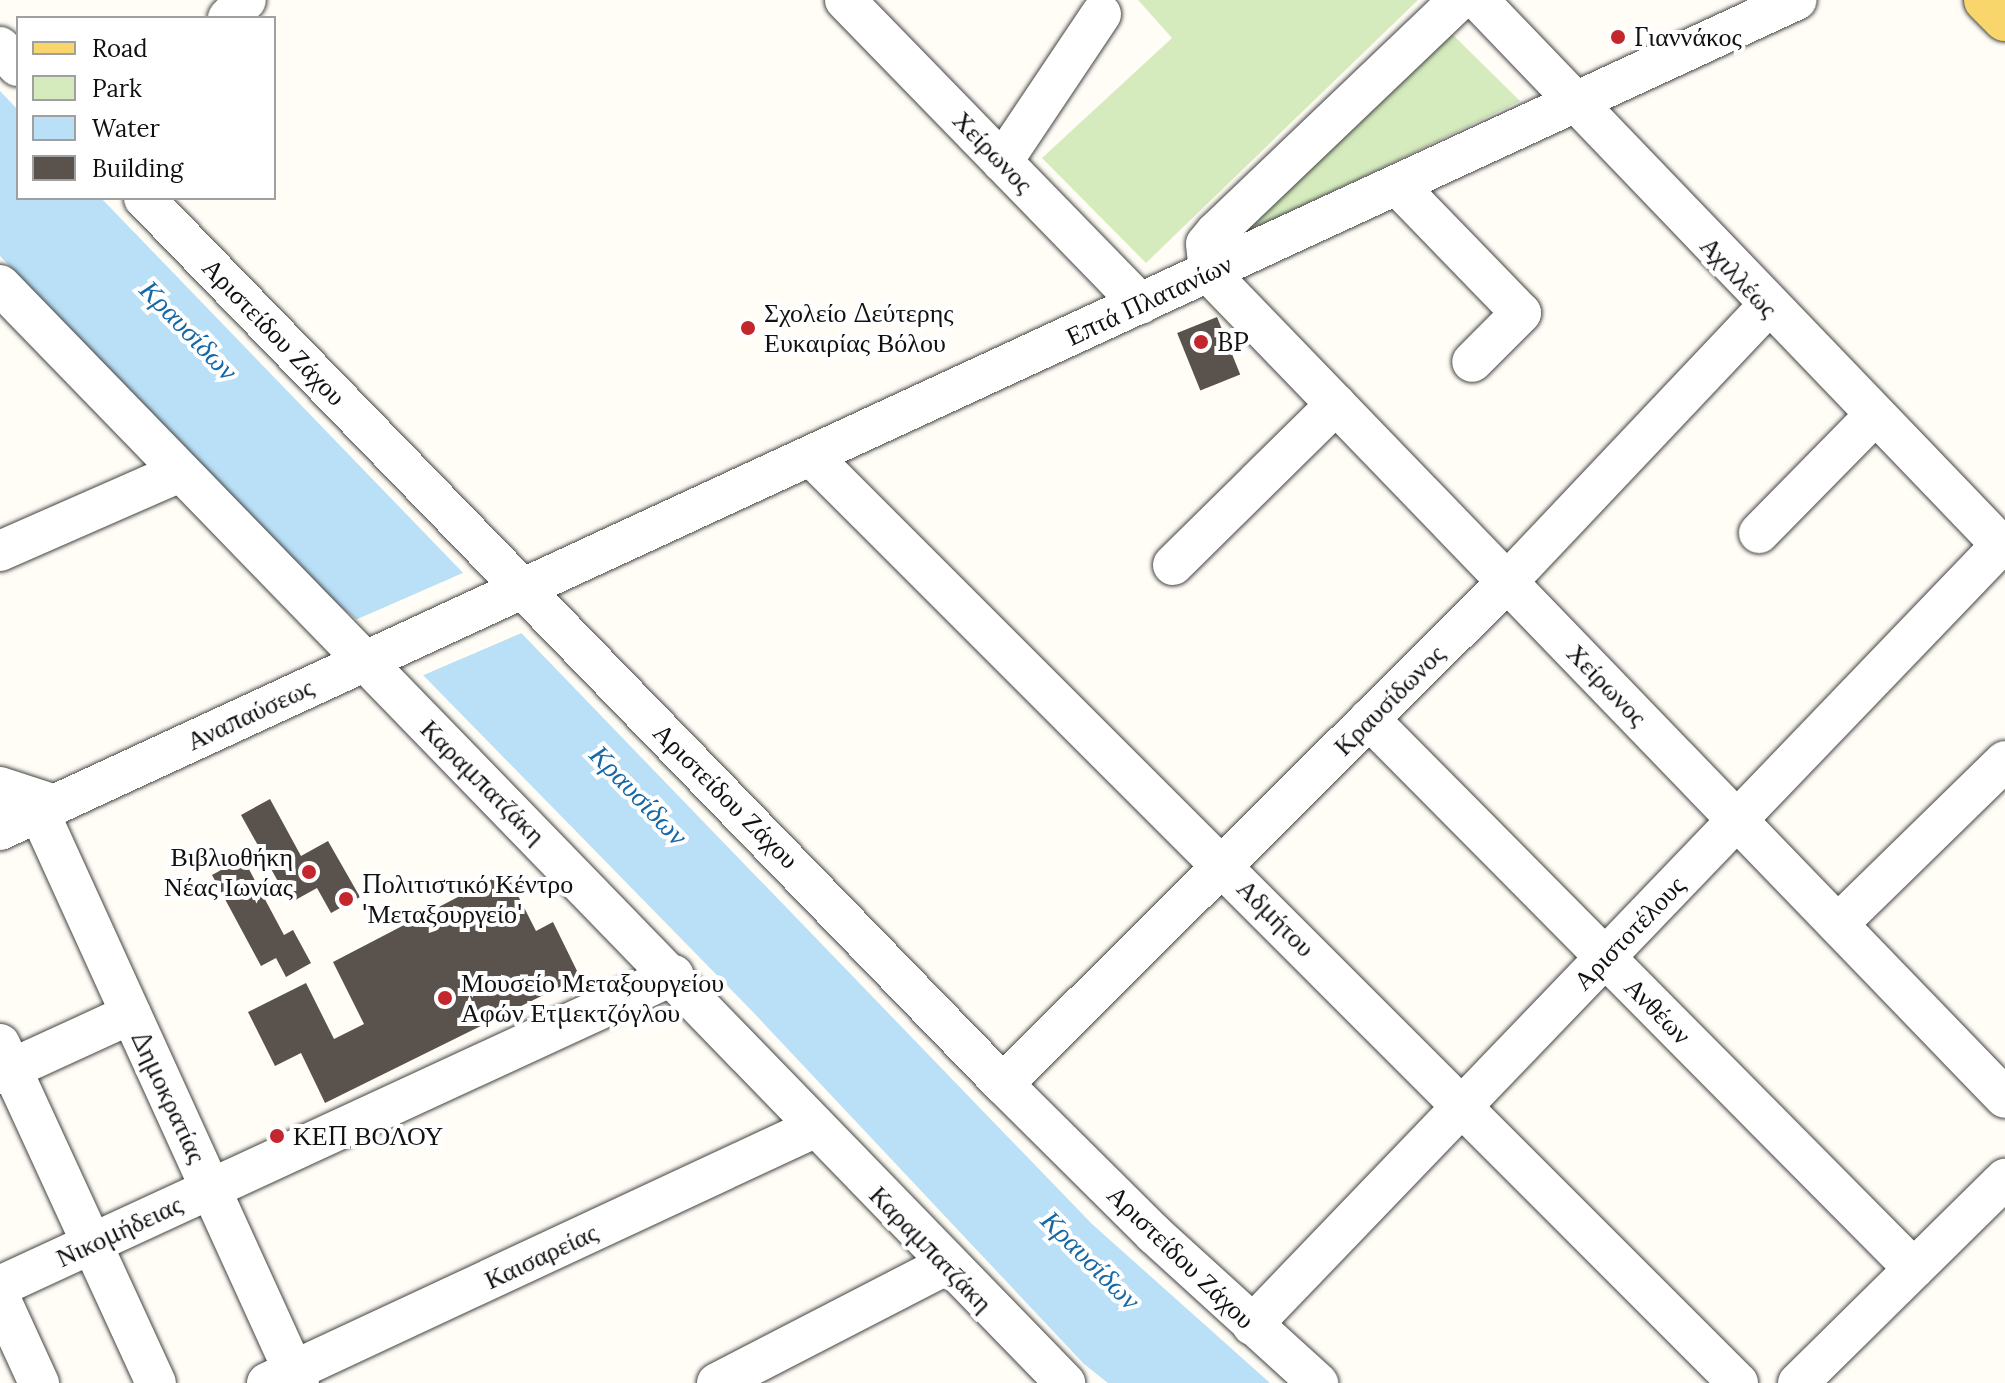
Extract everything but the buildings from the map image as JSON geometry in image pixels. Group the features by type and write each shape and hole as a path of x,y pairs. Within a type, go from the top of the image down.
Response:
{"main road":[{"path":"1986,0 2005,19"}],"street":[{"path":"230,16 246,0"},
{"path":"1209,273 1206,244 1215,233 1459,0"},
{"name":"Αχιλλέως","path":"1478,0 1767,307 2004,545"},
{"name":"Επτά Πλατανίων","path":"512,594 1796,0"},
{"name":"Χείρωνος","path":"850,2 1141,304"},
{"path":"1002,162 1101,14"},
{"path":"0,47 16,64"},
{"path":"1397,185 1521,313 1472,362"},
{"name":"Αριστείδου Ζάχου","path":"146,200 512,594 1003,1084 1252,1325 1318,1383"},
{"name":"Χείρωνος","path":"1209,273 2005,1098"},
{"name":"Καραμπατζάκη","path":"1,289 180,472 370,658 674,975 814,1128 1065,1383"},
{"name":"Κραυσίδωνος","path":"1003,1084 1507,582 1767,307"},
{"path":"1173,565 1336,404"},
{"path":"1759,533 1874,416"},
{"name":"Αδμήτου","path":"811,456 1464,1104 1738,1383"},
{"path":"0,551 180,472"},
{"name":"Αριστοτέλους","path":"1252,1325 2004,545"},
{"name":"Αναπαύσεως","path":"0,830 512,594"},
{"name":"Ανθέων","path":"1369,719 1914,1269"},
{"path":"1838,924 2005,761"},
{"path":"0,787 47,808"},
{"name":"Δημοκρατίας","path":"47,808 131,1014 210,1188 287,1379"},
{"name":"Νικομήδειας","path":"0,1286 674,975"},
{"path":"131,1014 4,1062 156,1383"},
{"name":"Καισαρείας","path":"287,1379 814,1128"},
{"path":"1798,1383 2005,1179"},
{"path":"717,1383 946,1265"},
{"path":"0,1298 39,1383"}],"green space":[{"path":"1138,0 1418,0 1146,263 1042,158 1172,38"},
{"path":"1452,34 1520,101 1259,227 1250,220"}],"water":[{"name":"Κραυσίδων","path":"0,91 16,108 16,200 103,200 1092,1224 1270,1383 1108,1383 1084,1364 752,1011 421,673 316,586 0,256"}],"pier":[{"path":"465,572 524,632 419,677 353,621"}],"place":[{"name":"Γιαννάκος","path":"1618,37"},
{"name":"Σχολείο Δεύτερης Ευκαιρίας Βόλου","path":"748,328"},
{"name":"BP","path":"1201,342"},
{"name":"Βιβλιοθήκη Νέας Ιωνίας","path":"309,872"},
{"name":"Πολιτιστικό Κέντρο 'Μεταξουργείο'","path":"346,899"},
{"name":"Μουσείο Μεταξουργείου Αφών Ετμεκτζόγλου","path":"445,998"},
{"name":"ΚΕΠ ΒΟΛΟΥ","path":"277,1136"}]}
